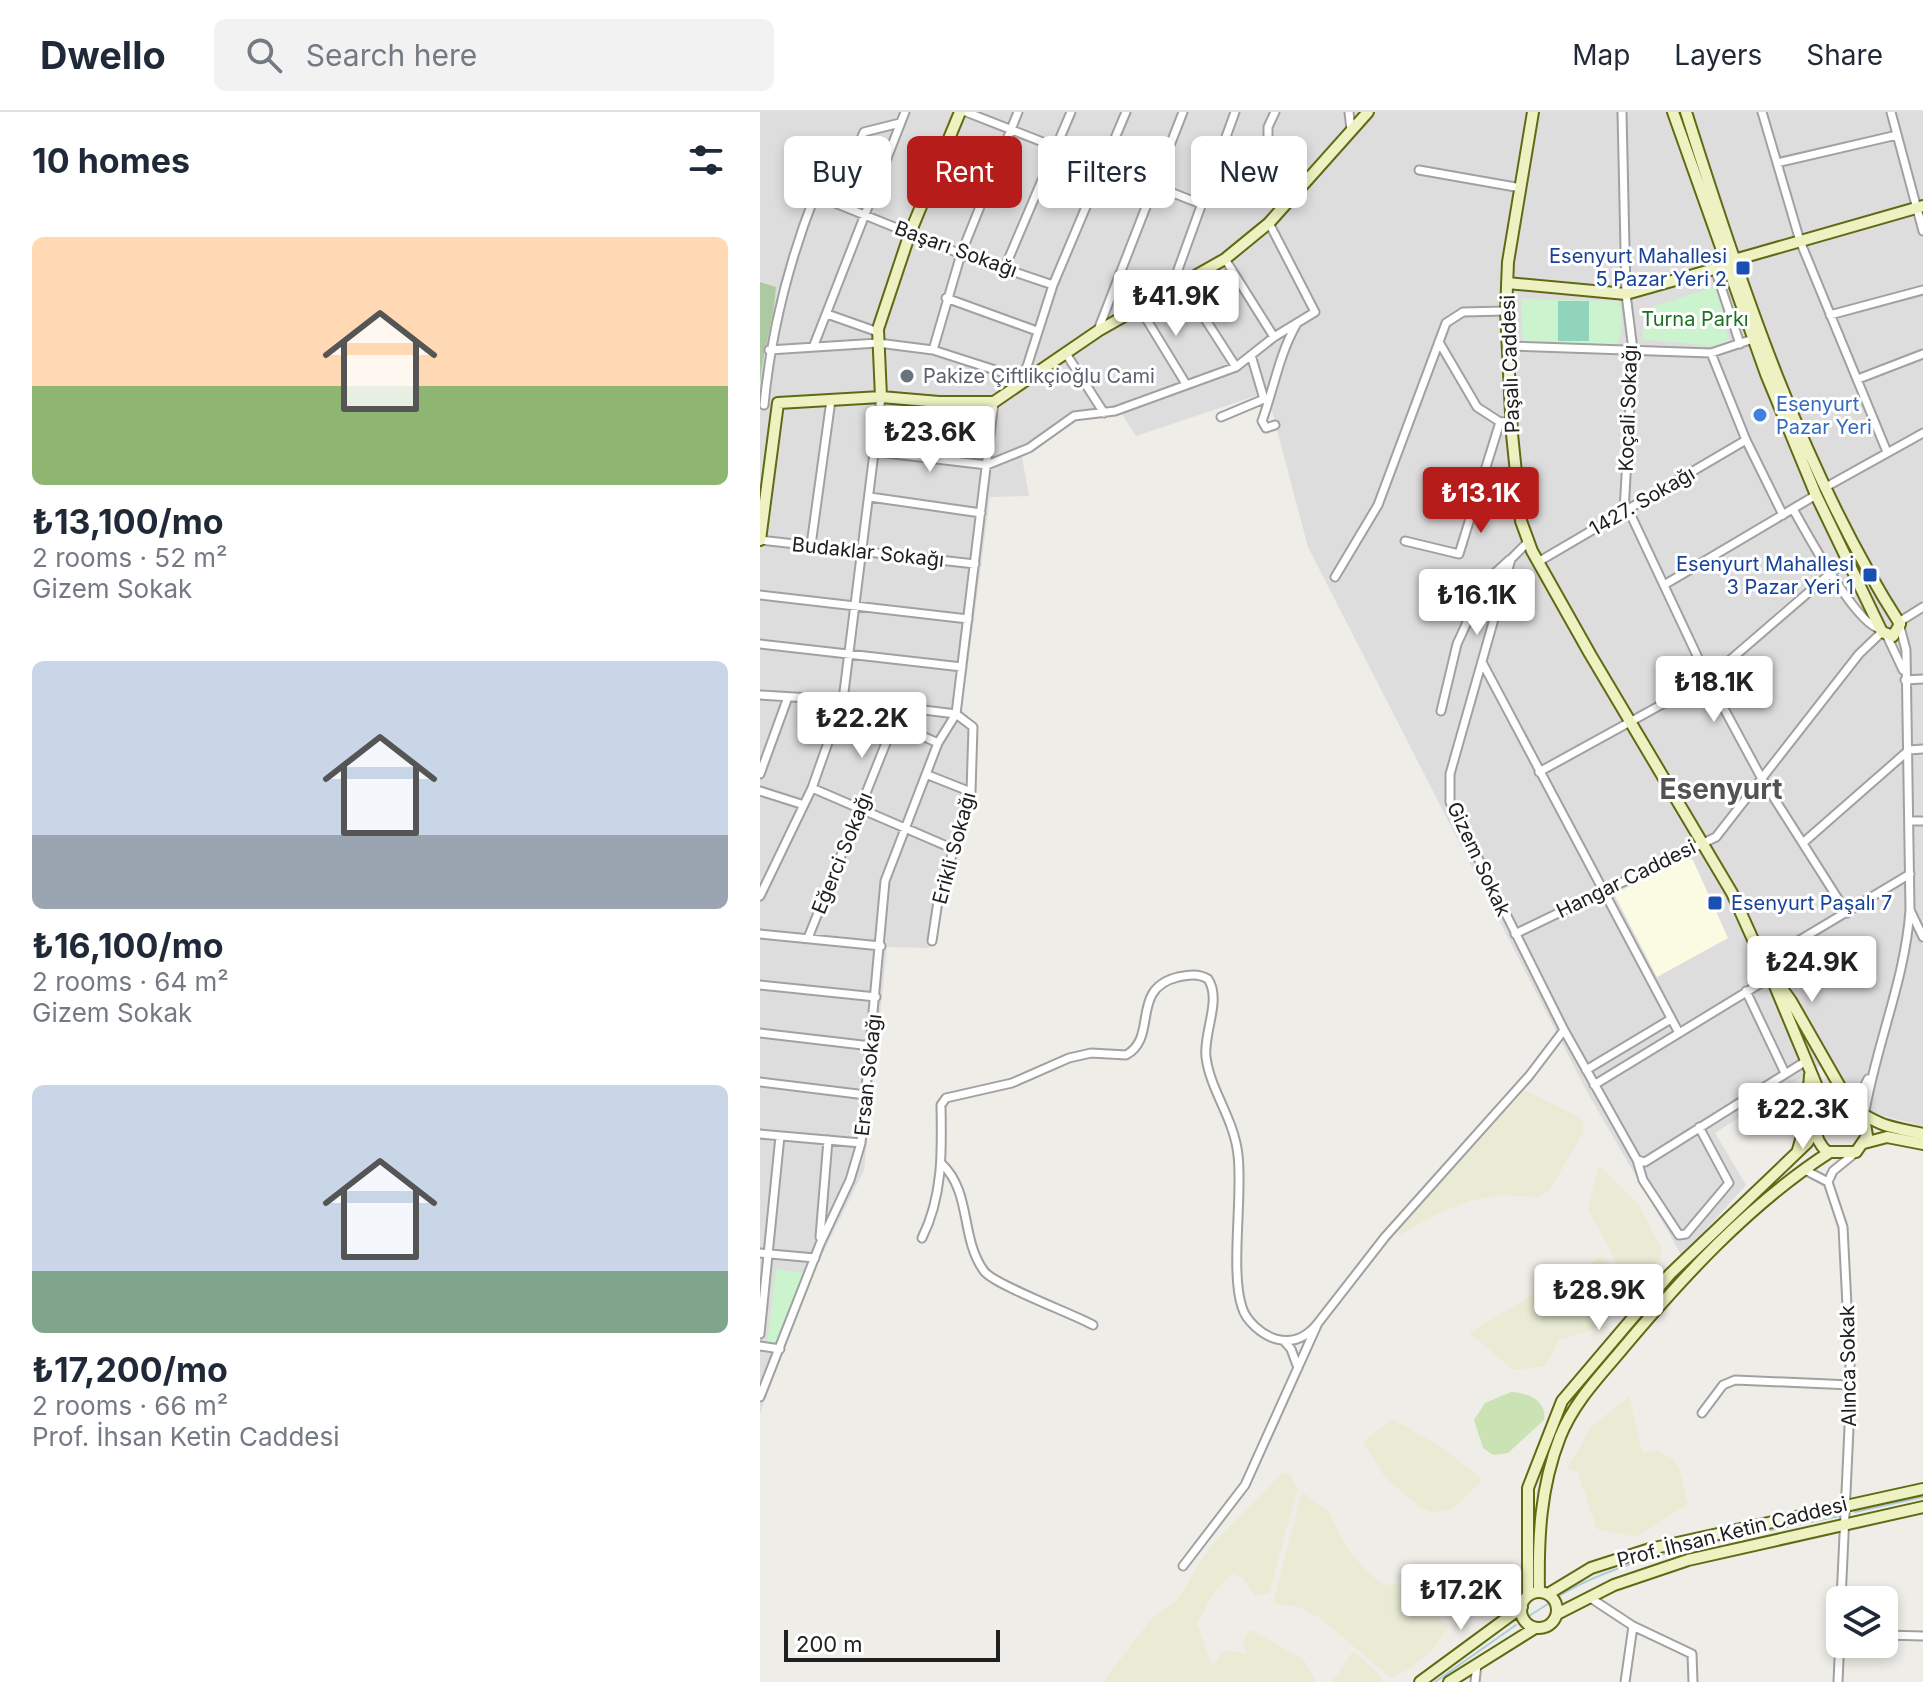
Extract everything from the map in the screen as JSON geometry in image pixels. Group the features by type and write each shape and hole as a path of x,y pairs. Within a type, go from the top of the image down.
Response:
{"street":[{"path":"814,345 862,213 905,112"},
{"path":"760,896 812,788 843,700 877,452 881,397 878,338 910,233 963,112 1038,140"},
{"path":"933,350 961,254 1018,112"},
{"path":"1061,136 1071,112"},
{"path":"1116,136 1126,112"},
{"path":"1173,136 1183,112"},
{"path":"1226,136 1235,112"},
{"path":"1268,136 1268,127 1275,112"},
{"path":"1348,112 1351,130"},
{"path":"878,338 769,350 762,407 778,403 881,397 939,402 994,402 1023,379 1098,331 1225,259 1269,223 1368,112"},
{"name":"Paşalı Caddesi","path":"1533,112 1507,283 1506,311 1506,421 1521,521 1538,562 1732,893 1771,977 1791,1001 1852,1106"},
{"name":"Koçali Sokağı","path":"1622,112 1626,294 1633,350 1626,510"},
{"path":"1673,112 1725,265 1816,495 1905,676"},
{"path":"1686,112 1725,265 1740,344"},
{"path":"1762,112 1800,241 1887,452"},
{"path":"1891,112 1920,207 1923,231"},
{"path":"862,136 864,132 900,123"},
{"path":"1777,163 1897,135"},
{"path":"1419,170 1521,188"},
{"path":"1005,267 1038,189"},
{"path":"1507,283 1626,294 1920,207"},
{"name":"Başarı Sokağı","path":"769,350 789,262 810,208"},
{"name":"Başarı Sokağı","path":"849,208 961,254 1053,285"},
{"path":"1023,379 1053,285 1086,208"},
{"path":"1098,331 1145,208"},
{"path":"1171,289 1200,208"},
{"path":"877,452 987,465 1029,448 1074,416 1104,413 1236,367 1274,337 1315,312 1269,223"},
{"path":"1225,259 1274,337"},
{"path":"1725,265 1855,550 1899,623 1906,650 1910,910 1904,955 1871,1074 1864,1117 1867,1129 1864,1143 1833,1171 1828,1182 1805,1170"},
{"path":"1182,283 1236,367"},
{"path":"1830,315 1923,290"},
{"path":"946,298 1037,331"},
{"path":"1139,307 1186,384"},
{"path":"1335,577 1378,505 1446,323 1457,314 1506,311"},
{"path":"827,314 878,338 933,350 1023,379"},
{"path":"1275,425 1266,428 1262,421 1274,392 1281,350 1296,324"},
{"path":"1508,346 1711,353 1753,339"},
{"path":"1405,541 1459,554 1506,421 1477,407 1439,342"},
{"path":"1065,352 1104,413"},
{"path":"1711,353 1746,440 1783,515"},
{"path":"1858,379 1923,354"},
{"path":"1221,417 1264,399 1251,355"},
{"path":"811,545 831,400"},
{"path":"760,695 843,700 956,714 994,402"},
{"path":"760,540 778,403"},
{"path":"1826,487 1923,433"},
{"name":"1427. Sokağı","path":"1538,562 1746,440"},
{"path":"1664,585 1816,495"},
{"path":"870,497 981,513"},
{"path":"1793,509 1829,575 1871,625 1896,635 1899,623 1923,607"},
{"path":"1626,510 1708,679 1762,779 1847,913"},
{"name":"Budaklar Sokağı","path":"760,540 975,564"},
{"name":"Gizem Sokak","path":"1529,541 1511,559 1450,774 1450,802 1564,1030 1637,1160 1643,1180 1675,1233 1686,1234 1729,1183 1699,1127"},
{"path":"1441,711 1457,644 1486,581 1511,559"},
{"path":"1539,772 1708,679 1846,560"},
{"path":"760,595 968,619"},
{"path":"1883,631 1885,618 1899,623"},
{"name":"Hangar Caddesi","path":"1515,934 1716,837 1859,654 1883,631"},
{"path":"760,644 962,667"},
{"path":"1482,662 1679,1033"},
{"path":"1905,676 1923,679"},
{"path":"760,774 788,697"},
{"path":"843,700 938,743"},
{"name":"Ersan Sokağı","path":"760,1397 820,1244 850,1180 861,1143 885,881 938,743 956,714"},
{"name":"Erikli Sokağı","path":"932,941 938,901 956,850 971,792 973,727 956,714"},
{"name":"Eğerci Sokağı","path":"808,938 894,723"},
{"path":"1804,842 1909,750 1923,749"},
{"path":"928,775 971,792"},
{"path":"812,788 956,850"},
{"path":"760,791 804,805"},
{"path":"1909,821 1923,821"},
{"path":"1763,962 1910,874"},
{"path":"1910,910 1923,937"},
{"path":"760,934 881,946"},
{"path":"922,1238 933,1212 942,1164 941,1105 946,1098 1012,1083 1069,1058 1091,1053 1126,1055 1137,1046 1148,1000 1159,985 1184,976 1203,976 1213,991 1206,1056 1212,1078 1226,1105 1239,1156 1241,1305 1258,1328 1283,1340 1291,1349 1298,1371"},
{"path":"1449,1682 1535,1628 1549,1625 1557,1614 1539,1594 1528,1488 1546,1433 1562,1401 1670,1274 1796,1154 1815,1129 1825,1106 1771,977 1594,1085"},
{"path":"760,985 876,997"},
{"path":"1746,991 1785,1073"},
{"path":"1586,1070 1671,1019"},
{"path":"1283,1340 1301,1339 1318,1323 1385,1237 1529,1076 1564,1030"},
{"path":"760,1033 871,1046"},
{"path":"1637,1160 1645,1162 1785,1073 1808,1065"},
{"path":"1796,1154 1806,1123 1808,1065"},
{"path":"1852,1106 1871,1074"},
{"path":"760,1082 866,1095"},
{"path":"1825,1106 1852,1106 1864,1117 1923,1134"},
{"path":"1815,1129 1818,1142 1830,1152"},
{"path":"760,1134 861,1143"},
{"path":"760,1334 764,1254 780,1136"},
{"path":"1864,1143 1887,1137 1923,1144"},
{"path":"820,1244 828,1140"},
{"path":"1539,1594 1538,1540 1543,1490 1561,1436 1577,1403 1682,1279 1805,1170 1830,1152 1856,1152"},
{"path":"942,1164 958,1184 983,1270 1003,1285 1093,1325"},
{"name":"Alınca Sokak","path":"1828,1182 1843,1227 1851,1385 1842,1586"},
{"path":"764,1254 815,1258"},
{"path":"1183,1566 1245,1485 1318,1323"},
{"path":"760,1346 780,1349"},
{"path":"1702,1413 1723,1385 1735,1380 1851,1385"},
{"name":"Prof. İhsan Ketin Caddesi","path":"1539,1594 1591,1568 1650,1549 1923,1489"},
{"name":"Prof. İhsan Ketin Caddesi","path":"1557,1614 1589,1597 1688,1560 1923,1507"},
{"path":"1420,1682 1539,1594"},
{"path":"1589,1597 1633,1626 1692,1654 1693,1682"},
{"path":"1522,1607 1524,1622 1535,1628"},
{"path":"1625,1682 1633,1626"},
{"path":"1898,1635 1923,1636"},
{"path":"1838,1682 1839,1658"},
{"path":"1475,1682 1478,1663"}],"shaded area":[{"path":"760,112 1923,112 1923,1126 1864,1111 1821,1065 1715,1133 1746,1185 1682,1256 1586,1090 1308,547 1267,392 1136,436 1122,414 1078,417 1022,457 1029,496 990,497 962,710 977,725 974,807 929,948 887,947 864,1170 814,1271 760,1413"},
{"path":"1686,858 1693,860 1728,938 1657,977 1614,894"},
{"path":"1525,1090 1579,1117 1583,1123 1583,1133 1549,1191 1538,1197 1501,1195 1473,1200 1436,1214 1398,1237 1399,1229"},
{"path":"1599,1165 1640,1207 1661,1247 1660,1259 1632,1291 1588,1209"},
{"path":"1598,1257 1607,1260 1610,1272 1628,1296 1600,1327 1559,1340 1545,1366 1513,1370 1469,1333 1535,1293 1567,1282"},
{"path":"1629,1397 1642,1452 1658,1451 1673,1459 1679,1468 1688,1504 1636,1537 1597,1529 1578,1472 1567,1469 1591,1427"},
{"path":"1392,1419 1443,1448 1483,1480 1452,1509 1434,1513 1419,1507 1384,1476 1363,1442"},
{"path":"1289,1473 1298,1488 1269,1593 1255,1596 1243,1578 1232,1574 1214,1593 1197,1623 1212,1667 1223,1650 1247,1654 1243,1641 1250,1629 1304,1660 1316,1682 1103,1682 1152,1618 1177,1600 1209,1548 1281,1474"},
{"path":"1302,1492 1328,1510 1347,1548 1368,1573 1385,1585 1398,1584 1449,1626 1434,1648 1411,1668 1391,1678 1320,1618 1298,1607 1273,1603"},
{"path":"1353,1651 1378,1673 1382,1682 1332,1682"}],"green space":[{"path":"760,282 776,287 760,383"},
{"name":"Turna Parkı","path":"1716,286 1730,344 1721,347 1643,339 1643,310"},
{"path":"1521,299 1618,301 1622,326 1615,350 1523,348"},
{"path":"1558,301 1589,301 1589,341 1558,341"},
{"path":"776,1269 807,1273 778,1342 767,1345"},
{"path":"1511,1392 1535,1399 1542,1407 1544,1420 1508,1453 1493,1455 1483,1448 1474,1420 1485,1403"}],"waterway":[{"path":"1855,1512 1923,1497"},
{"path":"1559,1596 1589,1580 1658,1556 1839,1516"},
{"path":"1529,1616 1551,1602"},
{"path":"1435,1682 1516,1625"}],"place":[{"name":"Esenyurt Mahallesi 5 Pazar Yeri 2","path":"1743,268"},
{"name":"Pakize Çiftlikçioğlu Cami","path":"907,376"},
{"name":"Esenyurt Pazar Yeri","path":"1760,415"},
{"name":"Esenyurt Mahallesi 3 Pazar Yeri 1","path":"1870,575"},
{"name":"Esenyurt Paşalı 7","path":"1715,903"}],"district":[{"name":"Esenyurt","path":"1721,789"}]}
